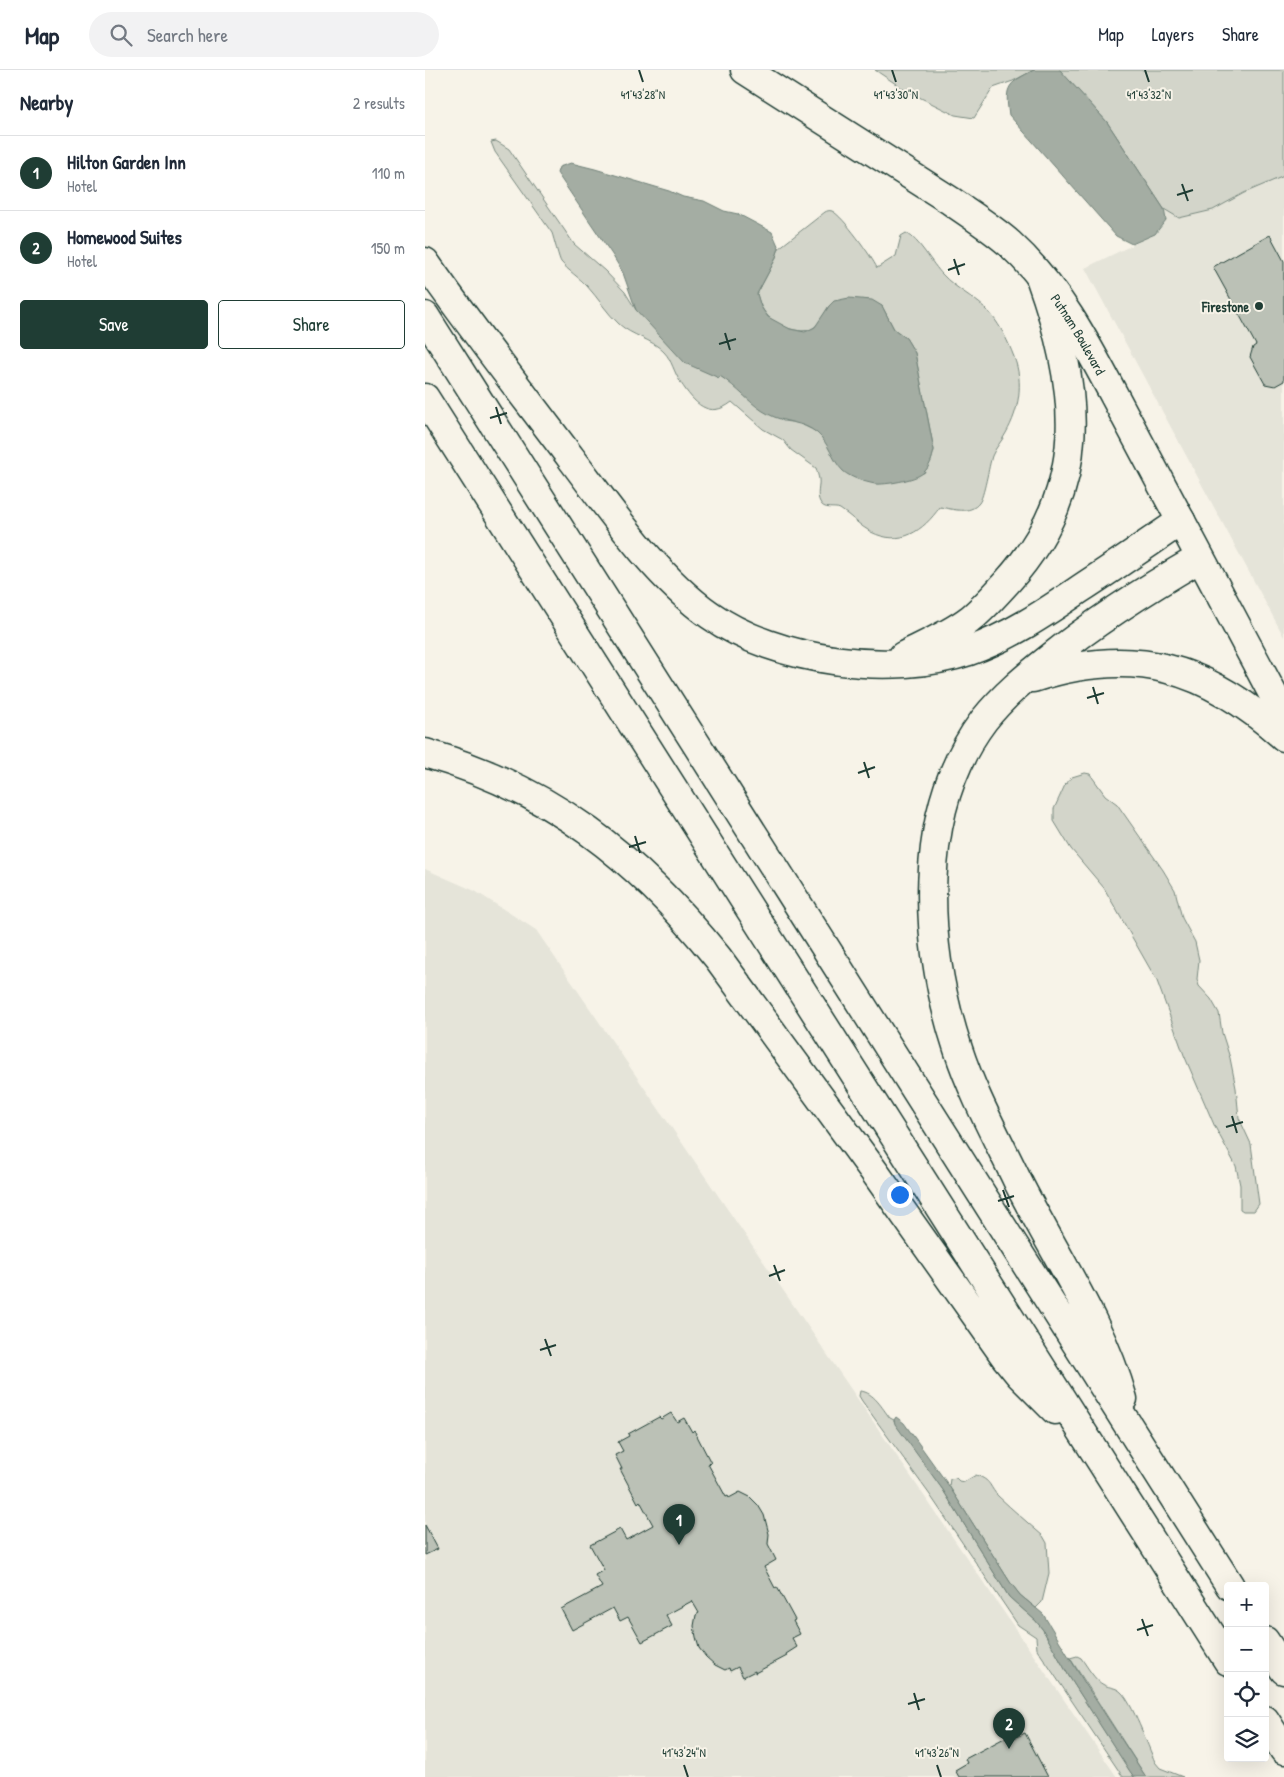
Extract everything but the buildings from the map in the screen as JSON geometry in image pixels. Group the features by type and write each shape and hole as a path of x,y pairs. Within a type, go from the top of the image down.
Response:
{"main road":[{"name":"Putnam Boulevard","path":"745,70 981,222 1010,244 1062,303 1085,341 1284,715"},
{"path":"425,262 599,496 645,552 689,598 712,617 732,629 772,645 808,656 831,660 885,663 943,658 967,652 999,639 1047,612 1181,521"},
{"path":"885,663 939,638 969,620 984,607 1016,572 1041,539 1057,504 1066,475 1069,450 1070,400 1064,360 1055,322 1040,277"},
{"path":"425,316 1228,1582"},
{"path":"425,398 1224,1655"},
{"path":"1131,1429 1117,1378 1102,1339 1020,1185 968,1076 950,1021 938,963 935,936 933,871 935,840 943,803 956,768 976,732 997,705 1022,681 1094,625 1139,594 1201,558"},
{"path":"1022,681 1059,670 1096,663 1124,662 1161,666 1192,676 1216,687 1241,703 1284,737"},
{"path":"425,753 490,775 528,793 565,814 611,847 665,896 718,958 876,1174 1006,1358 1041,1397 1083,1432"},
{"path":"1269,1646 1284,1670"},
{"path":"1269,1726 1284,1750"}],"shaded area":[{"path":"875,70 1034,70 1013,81 993,88 974,118 955,115 905,90"},
{"path":"1034,70 1060,70 1107,122 1164,209 1166,220 1155,234 1132,244 1116,236 1009,115 1007,97 1010,86 1019,78"},
{"path":"1059,70 1284,70 1284,176 1244,193 1213,210 1179,218 1164,209 1107,122"},
{"path":"496,141 509,149 574,244 605,271 625,292 636,310 719,378 720,376 728,381 783,421 799,423 817,432 828,445 836,460 924,473 931,461 934,450 915,353 906,338 894,329 882,306 829,306 816,326 802,331 782,326 771,319 759,302 757,294 775,260 779,248 827,211 832,211 843,220 877,268 896,256 901,236 906,233 911,236 948,280 990,313 1006,338 1017,367 1019,396 1017,406 1004,436 992,456 979,503 975,507 966,510 940,507 919,529 902,537 892,538 871,532 838,508 822,505 818,494 819,479 816,468 791,450 783,440 763,429 732,402 716,409 709,409 697,403 681,383 664,352 654,344 619,324 587,286 564,265 560,260 552,233 495,152 491,142"},
{"path":"571,163 669,191 683,197 704,201 724,211 738,214 772,232 779,248 775,260 757,294 761,307 768,317 790,329 805,332 815,327 834,301 849,298 872,300 882,306 894,329 906,338 915,353 934,450 925,471 914,478 886,484 875,484 854,478 843,471 825,442 812,429 768,414 720,376 719,378 685,363 636,310 623,273 557,173 559,167"},
{"path":"1284,176 1284,637 1085,268 1155,234 1166,220 1164,209 1179,218 1213,210 1244,193"},
{"path":"1085,773 1090,774 1105,795 1117,804 1175,890 1182,918 1195,942 1199,960 1197,979 1199,986 1211,999 1219,1013 1236,1088 1239,1118 1251,1144 1259,1204 1254,1211 1243,1211 1240,1209 1240,1185 1236,1166 1215,1127 1184,1055 1157,981 1104,888 1071,849 1054,821 1054,809 1065,785 1072,777"},
{"path":"425,869 475,891 536,930 1117,1777 425,1777"},
{"path":"860,1391 874,1397 890,1418 894,1420 943,1490 1009,1597 1036,1621 1043,1630 1070,1678 1134,1777 1123,1777 1037,1649 1036,1637 1018,1625 930,1495 862,1401 859,1396"},
{"path":"896,1417 904,1423 949,1486 1010,1582 1020,1595 1043,1614 1086,1685 1146,1777 1134,1777 1129,1770 1070,1678 1043,1630 1036,1621 1009,1597 943,1490 895,1424 894,1420"},
{"path":"976,1475 987,1481 998,1496 1043,1536 1047,1543 1049,1573 1042,1602 1036,1608 1020,1595 1010,1582 949,1486 950,1479 956,1478 964,1482"},
{"path":"1077,1656 1081,1658 1094,1677 1101,1683 1117,1689 1125,1697 1135,1714 1155,1762 1160,1768 1183,1777 1146,1777 1070,1658"}],"place":[{"name":"Firestone","path":"1259,306"},
{"name":"Hilton Garden Inn","path":"679,1545"},
{"name":"Homewood Suites","path":"1009,1749"}]}
